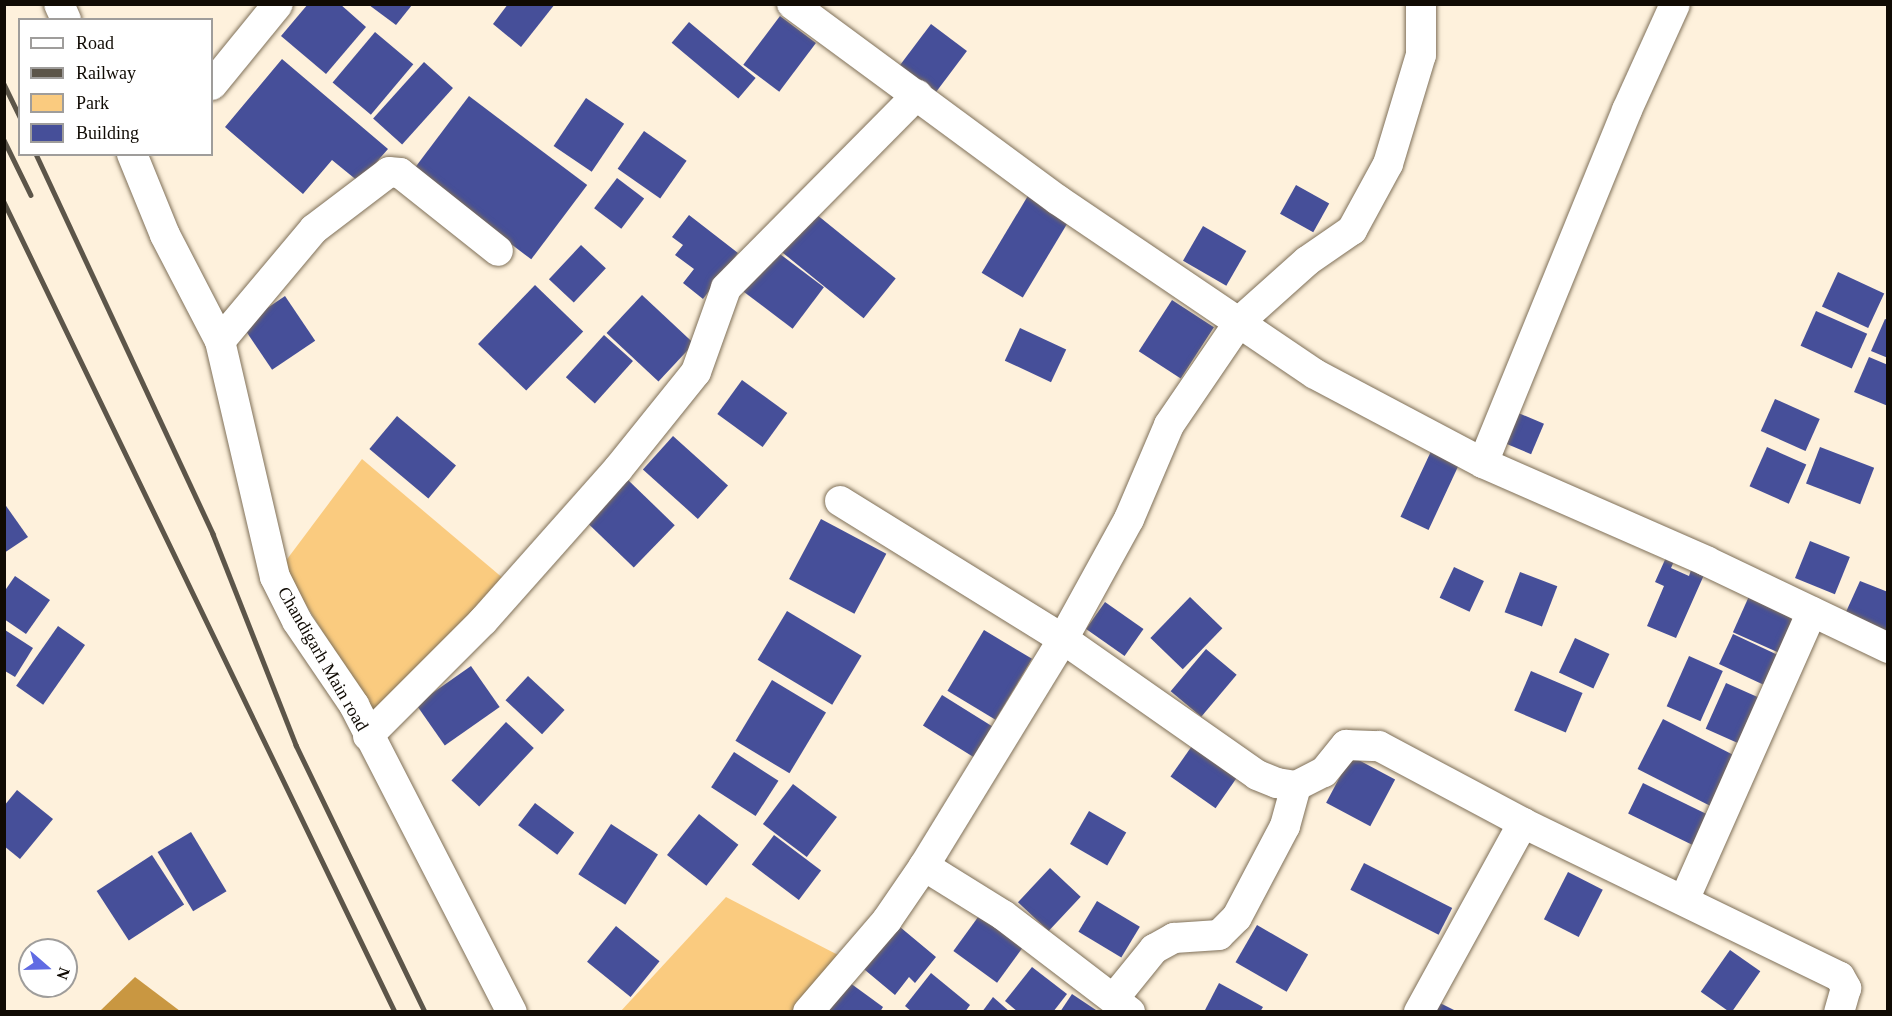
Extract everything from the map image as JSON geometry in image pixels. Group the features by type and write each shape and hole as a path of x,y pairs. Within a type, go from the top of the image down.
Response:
{"street":[{"path":"59,4 65,18"},
{"path":"213,84 278,4"},
{"path":"792,4 1058,200 1240,321 1315,374 1483,463 1887,648"},
{"path":"808,1011 886,920 924,866 1064,639 1128,519 1169,425 1240,321 1307,261 1352,230 1388,164 1421,55 1421,4"},
{"path":"1483,463 1627,110 1675,4"},
{"path":"368,736 490,613 618,469 696,372 726,288 917,95"},
{"name":"Chandigarh Main road","path":"142,160 165,235 220,341 276,577 297,621 354,705 512,1011"},
{"path":"220,341 314,229 389,171 400,173 498,251"},
{"path":"840,501 1064,639 1257,776 1296,786 1324,772 1346,745 1379,746 1523,823 1685,898 1840,976 1846,988 1839,1011"},
{"path":"1685,898 1812,612"},
{"path":"924,866 1003,915 1122,1004 1154,949 1174,938 1219,934 1237,916 1285,826 1296,786"},
{"path":"1419,1011 1523,823"}],"green space":[{"path":"362,459 504,579 375,716 282,566"},
{"path":"726,897 840,956 796,1011 620,1012"}],"shaded area":[{"path":"135,977 180,1011 100,1011"}],"building":[{"path":"308,4 340,4 366,27 326,74 281,36"},
{"path":"508,4 555,4 521,47 493,24"},
{"path":"369,5 412,5 396,25"},
{"path":"780,16 816,43 779,92 743,65"},
{"path":"689,22 756,78 738,99 672,43"},
{"path":"931,24 967,51 930,100 894,73"},
{"path":"375,32 413,64 371,115 333,83"},
{"path":"282,59 388,149 359,182 332,160 303,194 225,127"},
{"path":"424,62 453,88 402,145 373,118"},
{"path":"469,96 587,185 531,259 413,170"},
{"path":"586,98 624,124 592,172 554,146"},
{"path":"644,131 687,161 660,199 618,169"},
{"path":"617,178 644,198 621,229 594,208"},
{"path":"1296,185 1329,203 1313,232 1280,214"},
{"path":"1029,194 1070,219 1023,298 982,273"},
{"path":"811,210 896,279 864,318 779,250"},
{"path":"689,215 738,253 703,299 683,283 694,269 675,255 683,245 672,237"},
{"path":"1203,226 1246,251 1226,286 1183,261"},
{"path":"581,245 606,268 574,303 549,279"},
{"path":"768,245 824,287 793,329 737,287"},
{"path":"1838,272 1884,294 1868,328 1822,306"},
{"path":"535,285 583,332 526,391 478,344"},
{"path":"642,295 694,343 658,381 607,333"},
{"path":"285,296 315,341 272,370 242,325"},
{"path":"1172,300 1214,327 1181,378 1139,351"},
{"path":"1816,311 1867,334 1852,368 1801,346"},
{"path":"1885,319 1888,320 1888,358 1871,351"},
{"path":"1020,328 1066,350 1051,382 1005,361"},
{"path":"604,335 633,361 595,403 566,377"},
{"path":"1869,357 1888,365 1888,406 1854,392"},
{"path":"742,380 787,413 763,447 717,414"},
{"path":"1775,399 1820,419 1806,451 1761,431"},
{"path":"1509,409 1544,424 1531,454 1496,439"},
{"path":"397,416 456,465 428,498 369,449"},
{"path":"673,436 728,486 698,519 643,469"},
{"path":"1433,447 1461,460 1429,530 1400,517"},
{"path":"1767,447 1806,464 1789,504 1750,486"},
{"path":"1820,447 1874,468 1860,504 1806,483"},
{"path":"628,480 675,525 634,568 587,522"},
{"path":"4,503 28,537 4,553"},
{"path":"821,519 886,554 854,614 789,579"},
{"path":"1810,541 1850,557 1835,594 1795,578"},
{"path":"1668,553 1676,557 1671,568 1689,576 1691,570 1704,575 1676,638 1647,626 1664,586 1655,582"},
{"path":"1454,567 1484,581 1470,612 1440,598"},
{"path":"1520,572 1557,586 1542,626 1505,612"},
{"path":"15,576 50,600 26,634 4,619 4,592"},
{"path":"1860,581 1888,592 1888,632 1845,614"},
{"path":"1750,594 1797,615 1780,653 1733,632"},
{"path":"1190,597 1222,628 1183,669 1150,638"},
{"path":"1105,602 1144,629 1125,656 1086,629"},
{"path":"787,611 862,656 832,705 758,660"},
{"path":"58,626 85,645 43,705 16,686"},
{"path":"5,630 33,648 15,677 5,671"},
{"path":"984,630 1032,659 995,720 947,691"},
{"path":"1733,634 1783,657 1769,687 1719,664"},
{"path":"1575,638 1609,654 1593,688 1559,672"},
{"path":"1206,649 1237,675 1201,717 1171,691"},
{"path":"1689,656 1723,671 1700,721 1667,706"},
{"path":"471,666 500,707 445,745 416,704"},
{"path":"1531,671 1583,693 1566,732 1514,711"},
{"path":"528,676 565,710 542,734 505,700"},
{"path":"772,680 826,712 789,773 735,741"},
{"path":"1726,683 1767,701 1747,747 1706,729"},
{"path":"942,695 993,727 974,757 923,726"},
{"path":"1663,719 1738,757 1712,807 1638,769"},
{"path":"506,722 534,748 479,806 451,781"},
{"path":"1194,743 1239,775 1216,808 1170,777"},
{"path":"734,752 778,781 756,816 711,787"},
{"path":"1351,756 1395,779 1370,826 1326,803"},
{"path":"1643,783 1713,817 1698,848 1628,814"},
{"path":"793,784 837,817 807,857 763,824"},
{"path":"17,790 53,819 20,859 4,846 4,806"},
{"path":"535,803 574,832 557,855 518,825"},
{"path":"1089,811 1126,833 1107,865 1070,844"},
{"path":"699,814 738,845 706,886 667,855"},
{"path":"611,824 658,854 625,905 578,874"},
{"path":"191,832 227,891 193,911 158,852"},
{"path":"774,835 821,871 799,900 752,865"},
{"path":"152,855 184,904 129,940 97,891"},
{"path":"1364,863 1452,908 1439,935 1350,890"},
{"path":"1050,868 1081,897 1049,931 1018,902"},
{"path":"1568,872 1603,890 1579,937 1544,919"},
{"path":"1097,901 1140,927 1121,958 1078,932"},
{"path":"981,913 1025,945 997,983 953,951"},
{"path":"894,922 936,957 915,983 909,977 895,995 859,965"},
{"path":"1257,925 1308,954 1287,992 1236,962"},
{"path":"616,926 660,961 631,997 587,962"},
{"path":"1730,950 1760,971 1732,1012 1701,992"},
{"path":"1032,967 1067,994 1053,1012 1018,1012 1005,1001"},
{"path":"931,973 970,1005 965,1012 912,1012 905,1006"},
{"path":"846,980 883,1007 880,1012 823,1012"},
{"path":"1219,983 1263,1007 1260,1012 1204,1012"},
{"path":"1072,994 1099,1012 1060,1012"},
{"path":"993,997 1010,1012 982,1012"},
{"path":"1438,1002 1458,1012 1434,1012"}],"railway":[{"path":"4,84 18,113"},
{"path":"4,140 31,195"},
{"path":"37,156 213,534 296,745 425,1012"},
{"path":"4,202 395,1012"}]}
